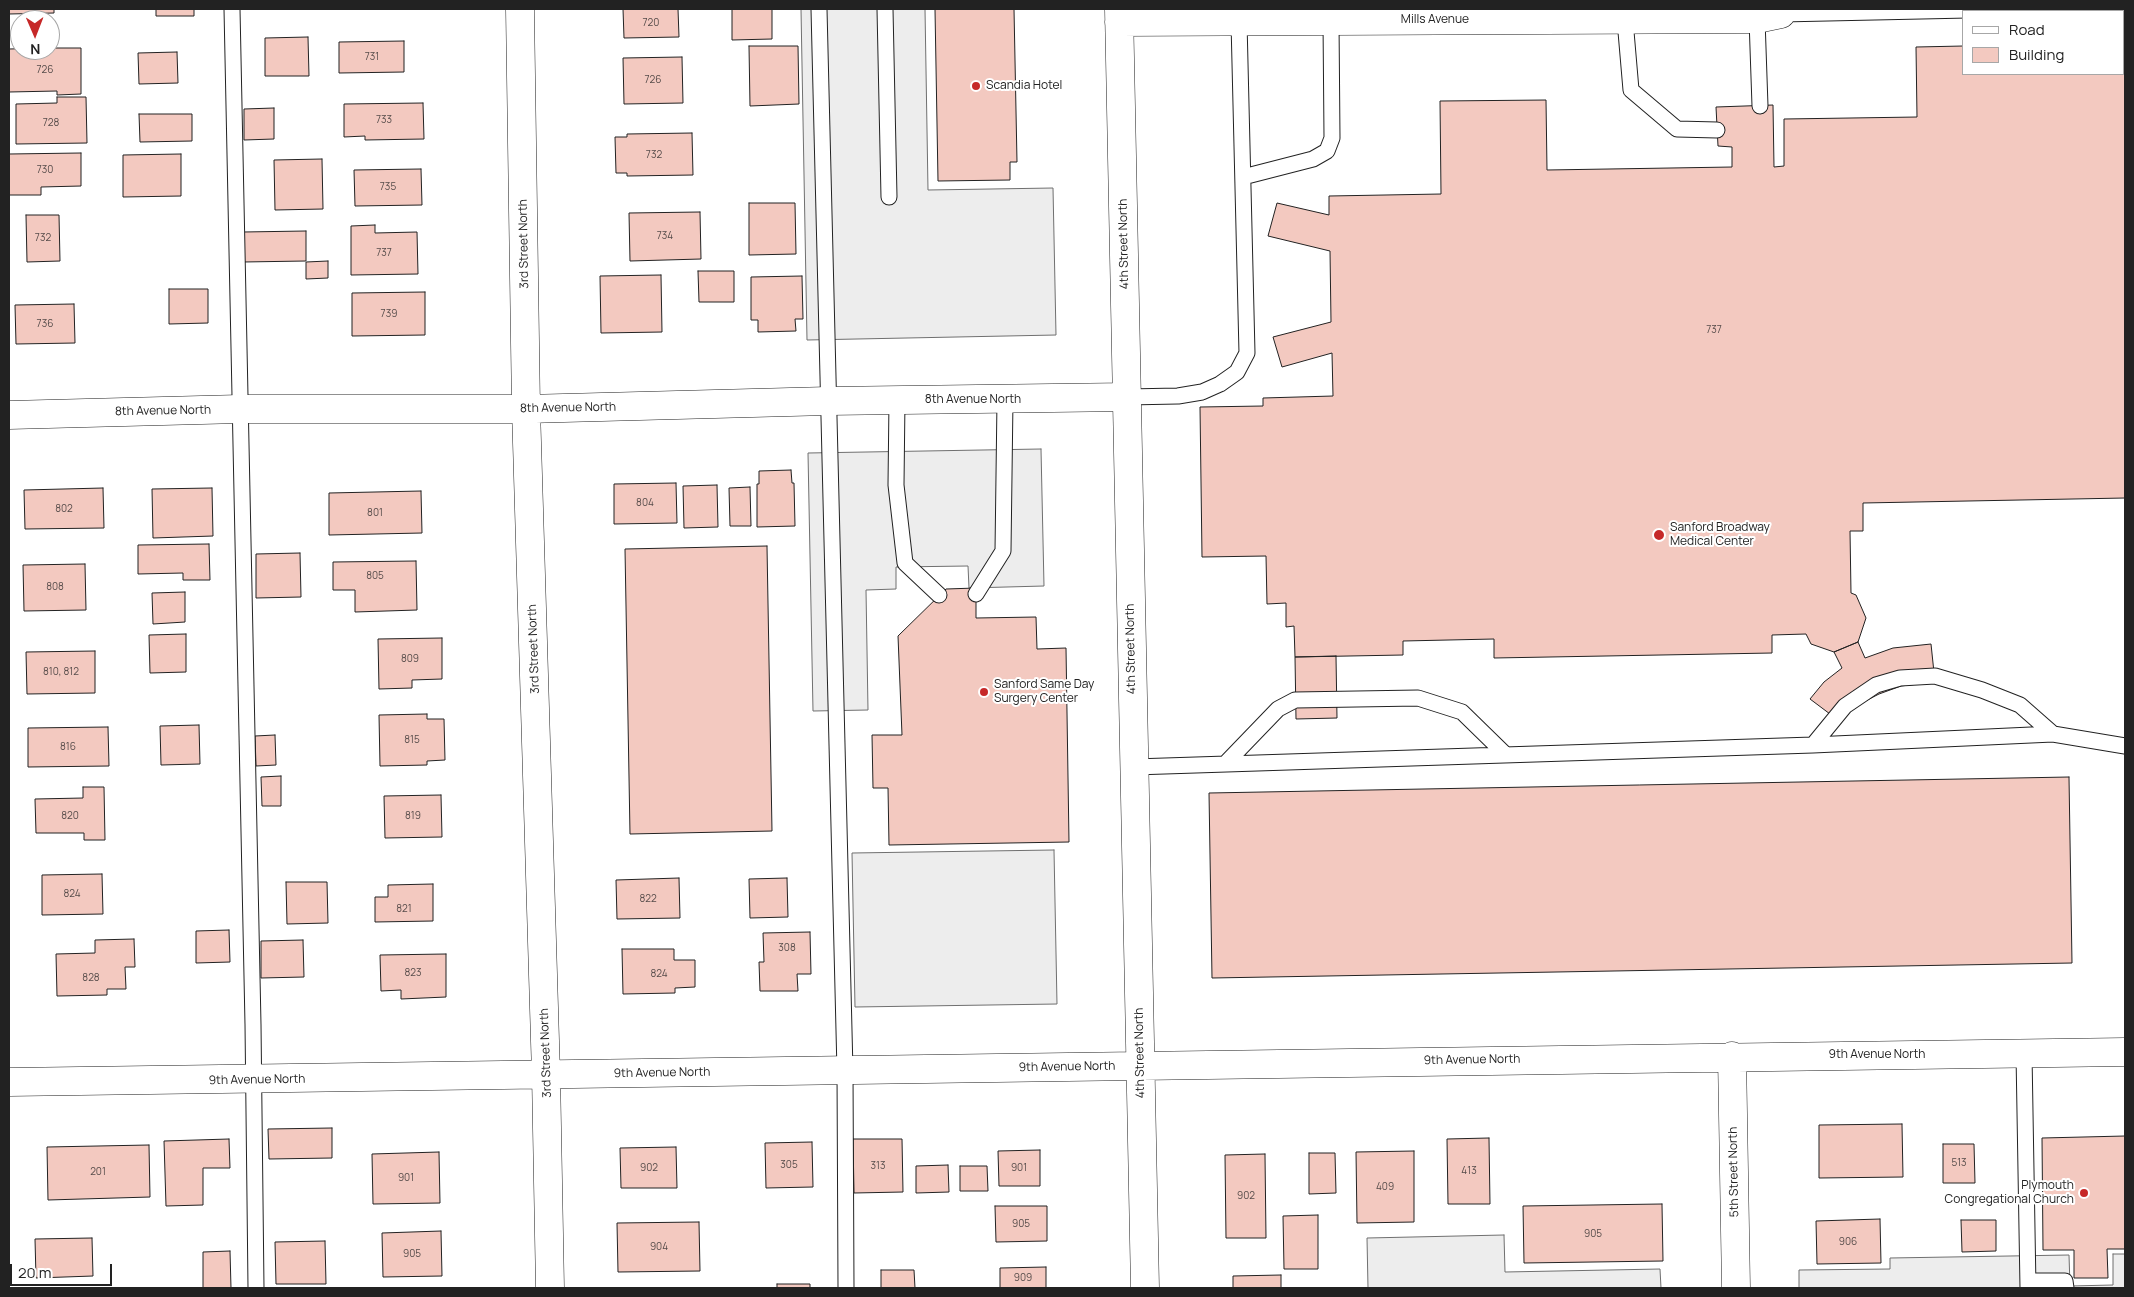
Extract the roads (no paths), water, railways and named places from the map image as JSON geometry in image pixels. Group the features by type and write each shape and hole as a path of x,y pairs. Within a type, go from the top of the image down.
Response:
{"street":[{"name":"3rd Street North","path":"520,9 526,409 546,1074 550,1288"},
{"name":"Mills Avenue","path":"1119,16 1239,22 1331,21 1432,14 1625,20 1773,14"},
{"name":"4th Street North","path":"1119,16 1145,1288"},
{"name":"8th Avenue North","path":"9,415 240,409 526,409 828,401 1127,397"},
{"name":"9th Avenue North","path":"9,1082 254,1080 1732,1056 2125,1052"},
{"name":"5th Street North","path":"1732,1056 1736,1288"}],"lane":[{"path":"232,9 254,1080 256,1288"},
{"path":"819,9 845,1071 846,1288"},
{"path":"885,9 889,197"},
{"path":"1967,10 2015,9"},
{"path":"1760,106 1773,14 1962,10"},
{"path":"1625,20 1631,90 1677,129 1717,130"},
{"path":"1243,177 1313,159 1327,151 1332,138 1331,21"},
{"path":"1127,397 1178,396 1202,392 1220,384 1237,372 1247,353 1239,22"},
{"path":"897,400 896,485 905,563 939,595"},
{"path":"976,594 1003,551 1005,400"},
{"path":"1813,745 1845,706 1876,685 1900,678 1935,676 1982,690 2020,705 2053,734"},
{"path":"1225,764 1278,709 1295,700 1418,698 1462,712 1505,754"},
{"path":"1134,767 1813,745 2053,734 2125,746"},
{"path":"2024,1054 2028,1285 2065,1281 2066,1288"}],"place":[{"name":"Scandia Hotel","path":"976,86"},
{"name":"Sanford Broadway Medical Center","path":"1659,535"},
{"name":"Sanford Same Day Surgery Center","path":"984,692"},
{"name":"Plymouth Congregational Church","path":"2084,1193"}]}
